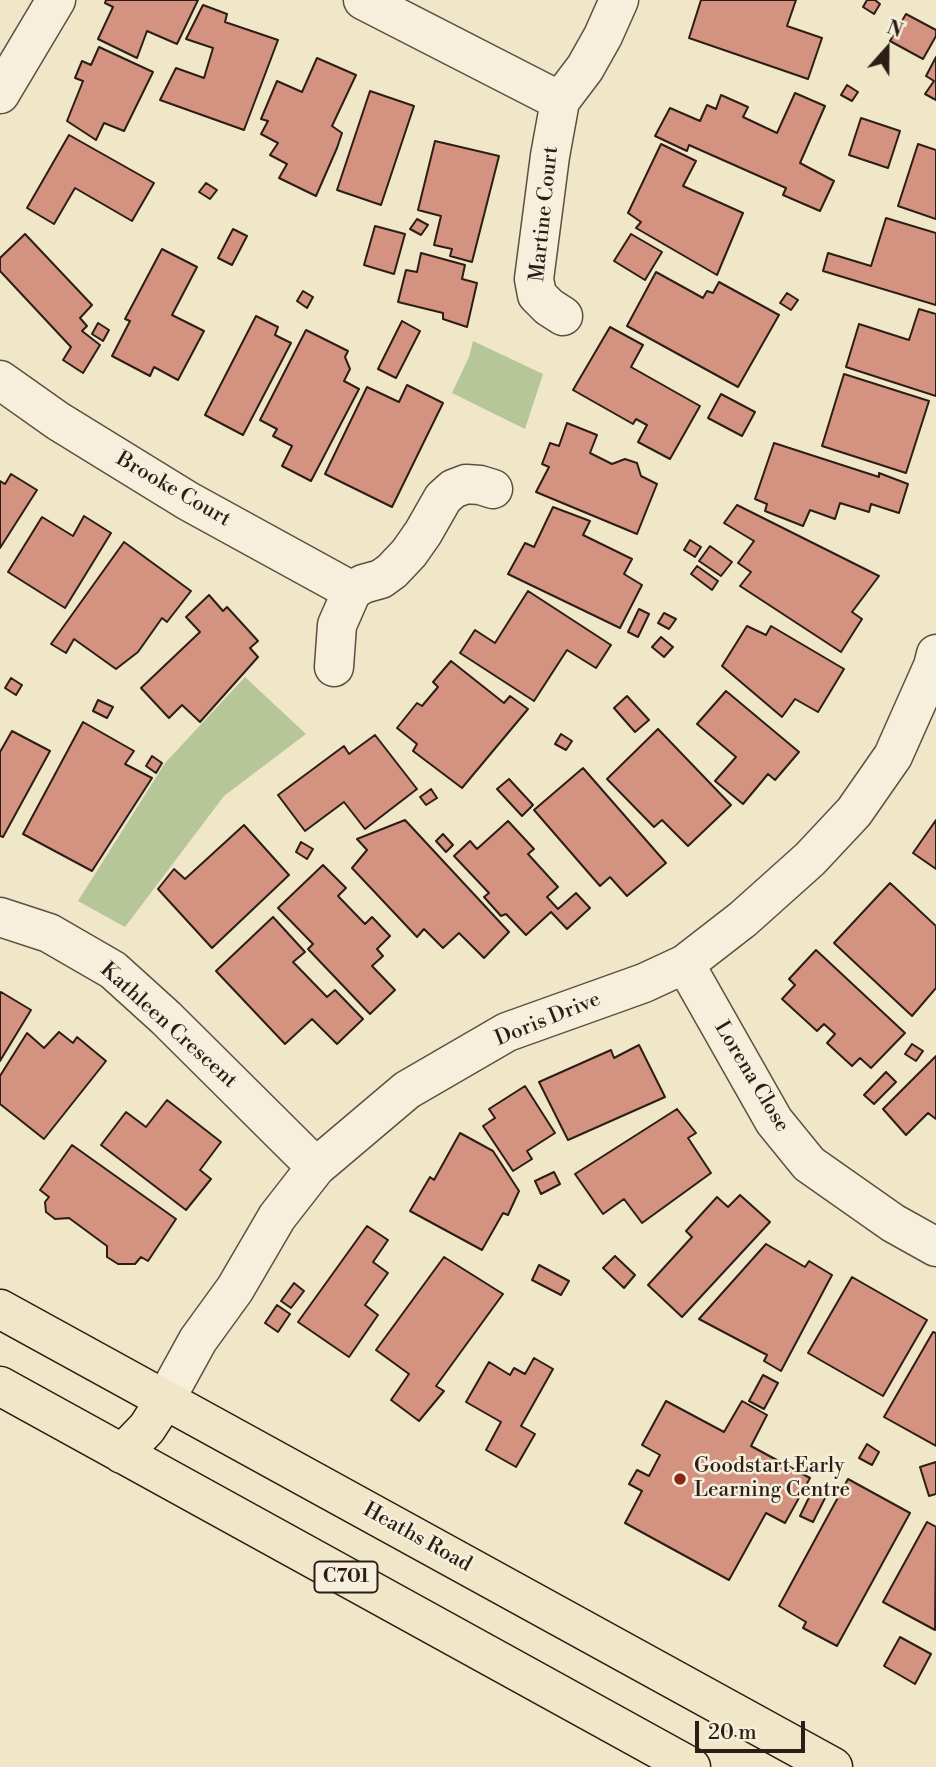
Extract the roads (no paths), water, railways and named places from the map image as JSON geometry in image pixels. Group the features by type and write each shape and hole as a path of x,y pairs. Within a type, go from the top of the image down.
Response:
{"main road":[{"name":"Heaths Road","path":"0,1309 833,1767"},
{"name":"C701","path":"0,1386 691,1767"},
{"path":"122,1454 147,1427 165,1400"}],"street":[{"path":"1,91 20,38 29,0"},
{"path":"1,91 56,0"},
{"path":"363,0 560,100"},
{"name":"Martine Court","path":"563,316 537,295 534,279 550,156 560,100 585,68 619,0"},
{"name":"Brooke Court","path":"0,380 58,421 188,501 352,591"},
{"path":"334,667 337,625 352,591 363,584 381,579 409,553 443,498 453,489 466,484 493,489"},
{"name":"Doris Drive","path":"165,1400 198,1340 235,1289 277,1217 316,1167 407,1090 507,1032 643,983 685,964 743,919 810,859 854,812 893,756 936,654"},
{"name":"Kathleen Crescent","path":"0,917 49,933 113,970 166,1018 316,1167"},
{"name":"Lorena Close","path":"685,964 774,1121 810,1164 892,1223 936,1247"}],"place":[{"name":"Goodstart Early Learning Centre","path":"680,1479"}]}
